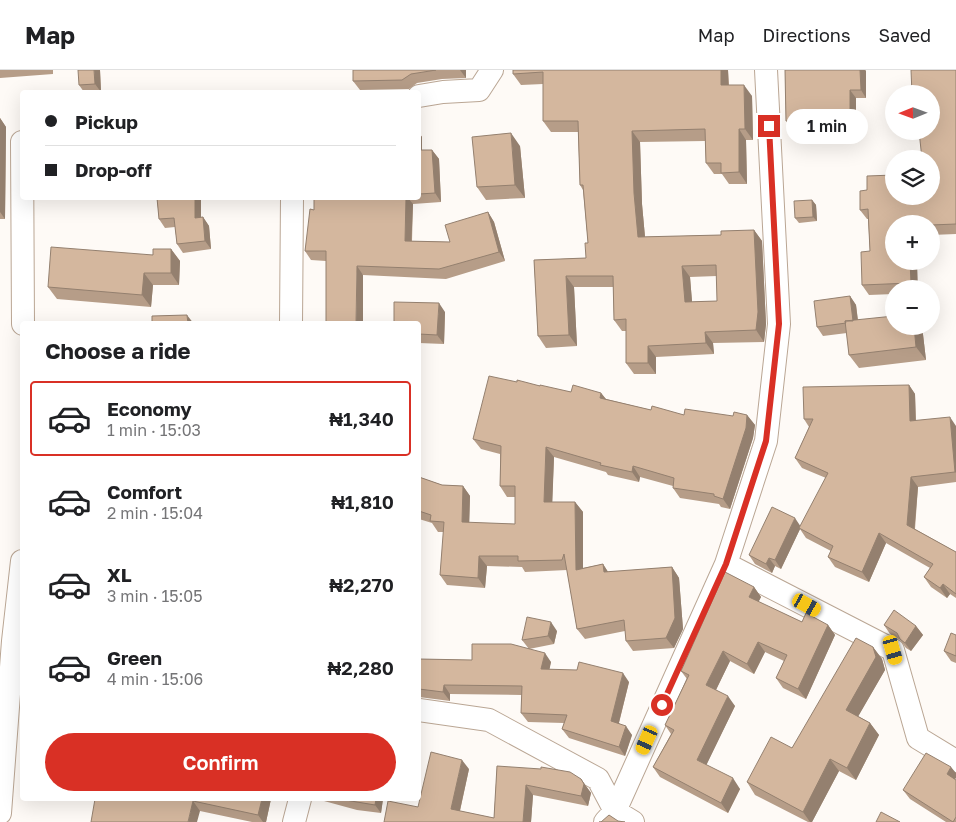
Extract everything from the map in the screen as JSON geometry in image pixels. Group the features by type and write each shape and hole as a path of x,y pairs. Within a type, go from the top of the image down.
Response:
{"street":[{"path":"421,96 443,92 479,90 492,70"},
{"path":"618,818 726,564 766,441 779,324 766,70"},
{"path":"22,200 23,321"},
{"path":"292,200 292,321"},
{"path":"726,564 893,650 918,738 956,761"},
{"path":"0,813 12,641 20,577"},
{"path":"421,710 489,720 598,779 618,818"},
{"path":"294,822 299,801"}],"building":[{"path":"78,70 94,70 95,84 79,85"},
{"path":"353,70 436,70 411,74 402,80 353,81"},
{"path":"513,70 721,70 721,85 744,85 745,129 739,129 739,172 721,173 721,163 706,163 705,129 632,131 634,193 638,237 721,235 721,231 754,230 758,312 756,330 705,332 706,343 648,346 648,363 626,363 626,319 614,320 613,276 566,276 569,335 538,336 534,260 586,258 585,243 588,243 583,185 580,185 578,121 543,121 543,72 513,74","holes":["716,265 717,301 685,302 682,266"]},
{"path":"785,70 860,70 861,90 850,90 850,117 804,118 804,121 786,121"},
{"path":"911,70 956,70 956,224 940,225 940,215 885,215 885,270 910,270 911,280 885,280 885,284 862,285 861,252 870,251 868,209 860,210 860,191 867,190 867,176 885,175 885,205 940,205 940,150 921,150 920,140 940,140 940,85 912,85"},
{"path":"511,133 515,185 477,187 472,137"},
{"path":"421,150 432,150 435,193 421,194"},
{"path":"157,200 195,200 195,218 203,217 205,241 177,244 174,218 159,219"},
{"path":"314,200 406,200 405,241 450,242 445,225 488,212 499,252 439,269 357,266 356,321 326,321 326,251 305,251 310,209 314,210"},
{"path":"812,200 813,217 795,218 794,201"},
{"path":"51,247 153,255 153,249 171,249 171,273 144,273 142,295 48,287"},
{"path":"850,296 853,321 817,327 814,301"},
{"path":"394,302 439,303 437,335 421,334 421,321 394,321"},
{"path":"187,315 188,321 152,321 152,316"},
{"path":"885,317 885,335 915,335 916,347 849,355 845,321"},
{"path":"489,376 571,392 573,385 601,393 600,398 651,410 652,406 684,415 685,409 733,416 734,412 747,415 746,428 723,499 714,496 714,494 673,488 674,478 633,466 632,472 600,465 601,463 546,447 544,502 575,502 576,570 603,564 604,572 672,567 675,618 666,638 626,641 624,620 577,629 564,554 562,560 518,561 518,556 479,556 478,578 440,575 444,522 430,521 431,515 421,512 421,478 442,485 463,486 462,522 515,524 515,486 500,486 501,446 473,439"},
{"path":"909,385 910,421 950,417 955,472 911,477 907,525 956,552 956,594 943,584 940,588 924,577 933,564 879,533 862,572 828,557 833,546 799,528 828,473 795,458 813,419 804,419 803,387"},
{"path":"772,507 795,518 775,560 769,558 766,564 749,555"},
{"path":"725,572 754,587 749,597 802,622 806,613 828,625 798,689 776,678 787,655 758,642 747,664 723,651 706,685 728,696 697,760 733,778 721,803 653,767 674,730 665,725 689,675 681,671"},
{"path":"894,610 916,626 905,643 897,633 884,625"},
{"path":"527,617 551,622 548,636 522,640"},
{"path":"951,633 956,635 956,656 944,651"},
{"path":"856,638 873,647 876,657 846,710 870,723 847,768 830,759 803,812 747,782 771,737 792,748"},
{"path":"472,644 511,644 545,653 541,669 577,670 579,662 623,673 611,721 626,726 619,747 562,729 567,715 521,713 522,686 444,685 443,692 421,689 421,659 472,660"},
{"path":"431,752 462,760 451,809 494,818 497,766 541,769 541,767 570,772 581,779 584,784 581,796 526,785 523,822 384,822 388,801 418,807 421,801"},
{"path":"926,753 951,767 947,774 956,780 956,817 953,822 903,790"},
{"path":"95,801 193,801 188,822 91,822"},
{"path":"193,801 262,801 258,815"},
{"path":"352,801 376,801 375,805"},
{"path":"881,812 900,822 876,822"},
{"path":"609,815 618,821 625,822 601,822"}],"route":[{"path":"662,705 726,564 735,531 766,441 779,324 769,126"}]}
